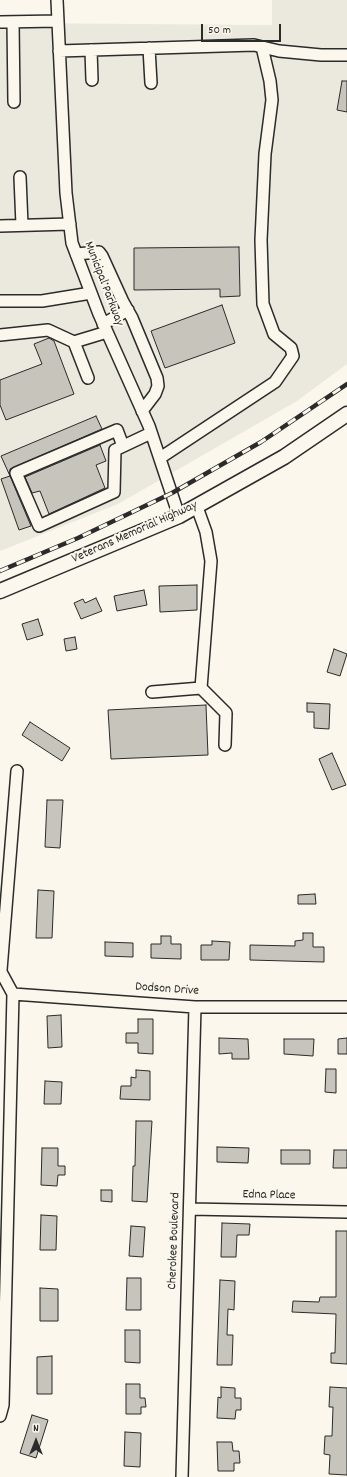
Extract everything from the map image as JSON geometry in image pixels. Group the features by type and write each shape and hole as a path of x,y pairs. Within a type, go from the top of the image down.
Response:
{"main road":[{"name":"Veterans Memorial Highway","path":"0,591 179,516 284,457 347,414"}],"street":[{"name":"Municipal Parkway","path":"57,0 66,193 72,243 105,328 151,433 179,516"},
{"path":"0,22 58,21"},
{"path":"13,22 14,102"},
{"path":"60,51 254,45 293,53 347,55"},
{"path":"160,458 275,382 293,356 291,348 274,334 263,304 261,240 265,154 272,100 270,80 262,47"},
{"path":"149,48 151,82"},
{"path":"91,50 92,80"},
{"path":"20,177 22,225"},
{"path":"0,226 70,224"},
{"path":"76,254 99,252 102,256 128,310 157,378 158,386 155,394 142,411"},
{"path":"0,302 42,301 91,293"},
{"path":"74,342 105,328 128,310"},
{"path":"0,335 48,330 74,342 88,378"},
{"path":"123,446 117,430 16,473 39,526 114,492 115,450 151,433"},
{"path":"197,506 206,532 210,561 202,688 226,713 225,745"},
{"path":"152,692 202,688"},
{"path":"0,1416 3,1405 13,994 0,970 17,771"},
{"name":"Dodson Drive","path":"13,994 195,1007 347,1007"},
{"name":"Cherokee Boulevard","path":"182,1477 195,1007"},
{"name":"Edna Place","path":"190,1209 347,1212"}],"shaded area":[{"path":"272,0 347,0 347,364 297,401 118,504 0,551 0,23 272,25"}],"building":[{"path":"342,81 347,81 347,112 337,110"},
{"path":"239,247 240,296 220,297 220,289 134,290 134,248"},
{"path":"222,305 235,343 165,368 151,331"},
{"path":"49,338 54,341 74,394 6,420 0,405 0,380 42,364 34,344"},
{"path":"96,416 102,429 10,469 10,476 1,456"},
{"path":"100,445 106,461 96,465 105,488 49,514 40,491 32,493 25,477"},
{"path":"10,476 31,526 19,530 1,479"},
{"path":"197,585 197,610 160,612 159,586"},
{"path":"144,590 147,605 117,611 114,596"},
{"path":"96,598 102,611 81,619 74,603 83,599 85,603"},
{"path":"38,619 43,635 27,640 22,624"},
{"path":"75,637 77,649 66,651 64,639"},
{"path":"334,649 347,654 340,676 327,672"},
{"path":"307,703 330,704 329,729 314,728 314,712 307,712"},
{"path":"206,705 208,755 111,759 108,710"},
{"path":"30,722 70,748 62,761 22,735"},
{"path":"332,753 346,785 332,790 319,759"},
{"path":"47,800 63,800 60,848 45,847"},
{"path":"38,890 54,891 52,938 36,938"},
{"path":"315,894 316,904 298,904 298,895"},
{"path":"303,933 313,933 313,947 324,947 324,962 250,960 250,945 295,946 295,941 303,940"},
{"path":"161,936 171,936 171,944 181,944 181,959 151,958 151,944 161,944"},
{"path":"212,941 230,942 229,960 201,960 201,945 212,945"},
{"path":"105,942 133,943 133,957 105,956"},
{"path":"61,1015 62,1047 48,1048 47,1016"},
{"path":"138,1019 153,1019 153,1054 138,1053 138,1043 126,1043 126,1033 138,1033"},
{"path":"219,1038 248,1039 249,1059 232,1059 232,1053 219,1054"},
{"path":"347,1038 347,1054 338,1054 338,1039"},
{"path":"284,1039 314,1039 313,1056 284,1054"},
{"path":"326,1069 336,1069 336,1093 325,1092"},
{"path":"136,1070 150,1071 150,1100 120,1099 121,1086 131,1086 131,1077 136,1078"},
{"path":"45,1081 62,1082 61,1104 44,1104"},
{"path":"136,1121 152,1121 147,1202 132,1201 133,1166 135,1166"},
{"path":"217,1147 249,1148 248,1163 217,1162"},
{"path":"42,1148 58,1148 58,1166 65,1166 65,1175 58,1175 57,1186 41,1185"},
{"path":"281,1150 310,1150 310,1164 281,1164"},
{"path":"334,1150 347,1150 347,1168 333,1168"},
{"path":"101,1190 112,1190 112,1202 101,1201"},
{"path":"41,1215 57,1216 56,1250 40,1250"},
{"path":"222,1223 250,1224 249,1235 237,1235 236,1257 221,1257"},
{"path":"131,1226 145,1227 143,1257 129,1256"},
{"path":"336,1231 347,1231 347,1364 331,1363 331,1353 335,1353 336,1314 292,1312 293,1301 319,1302 320,1297 336,1297"},
{"path":"127,1278 141,1278 141,1310 126,1310"},
{"path":"220,1280 235,1281 234,1310 228,1309 227,1335 233,1335 232,1365 217,1365"},
{"path":"40,1288 58,1289 58,1321 40,1321"},
{"path":"125,1330 140,1330 140,1363 125,1362"},
{"path":"52,1356 52,1394 37,1394 37,1357"},
{"path":"126,1384 140,1384 140,1398 145,1398 146,1407 141,1407 141,1414 126,1414"},
{"path":"221,1387 235,1388 235,1398 241,1398 241,1410 236,1410 235,1419 217,1418 218,1397 221,1398"},
{"path":"330,1387 347,1388 347,1475 329,1474 330,1455 324,1454 325,1436 332,1436 333,1407 329,1407"},
{"path":"32,1415 48,1420 36,1458 20,1453"},
{"path":"125,1432 141,1433 140,1467 124,1466"},
{"path":"217,1442 232,1442 233,1451 239,1451 240,1463 234,1463 234,1471 218,1471"}],"railway":[{"path":"0,571 78,538 172,493 261,442 347,384"}]}
